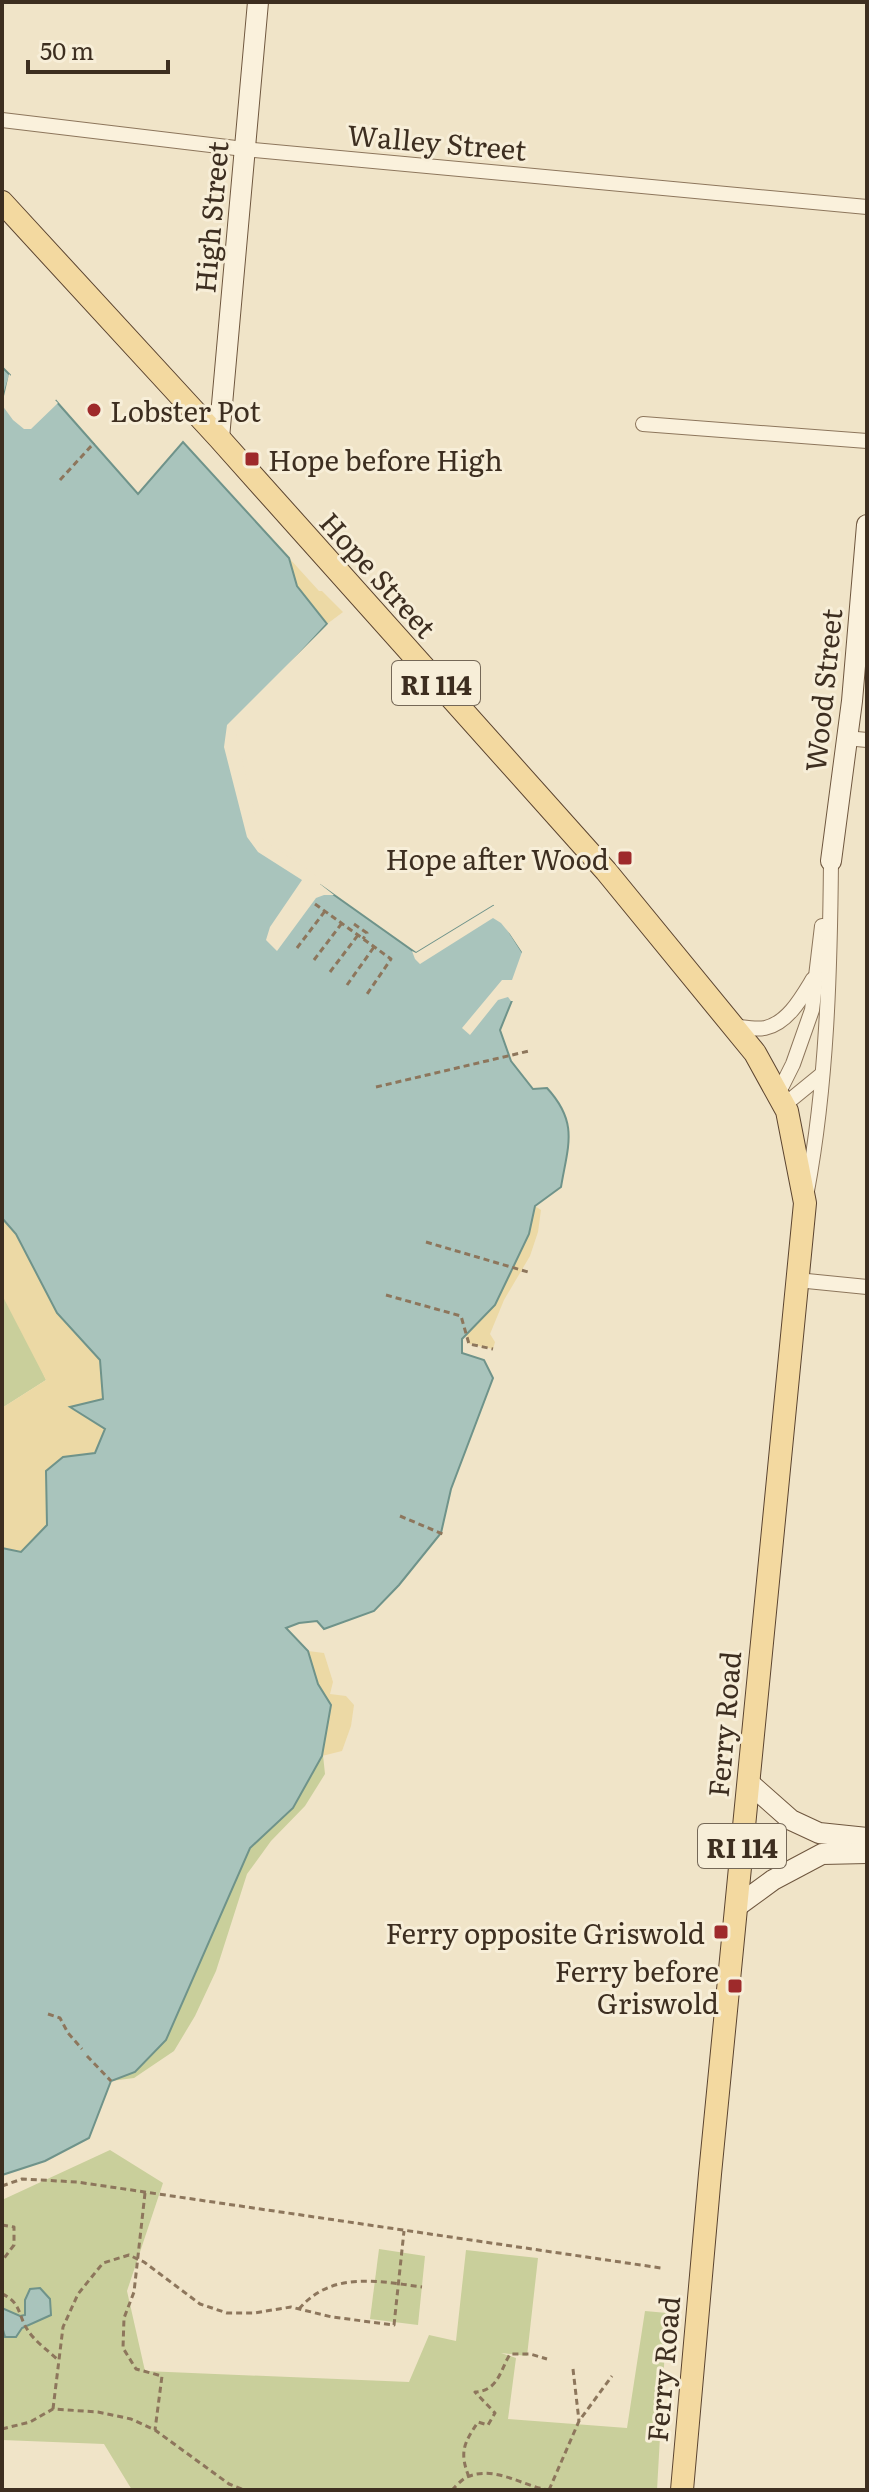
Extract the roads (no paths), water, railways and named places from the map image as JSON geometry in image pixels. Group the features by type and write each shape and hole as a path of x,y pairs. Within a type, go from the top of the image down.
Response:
{"main road":[{"name":"Hope Street","path":"2,202 219,438 606,871 755,1053 787,1111 805,1203"},
{"name":"Ferry Road","path":"682,2490 805,1203"}],"street":[{"name":"High Street","path":"219,438 258,2"},
{"name":"Walley Street","path":"2,120 244,149 867,207"},
{"path":"643,424 867,441"},
{"name":"Wood Street","path":"780,1100 812,1010 852,701 867,525"},
{"path":"846,738 867,740"},
{"name":"Wood Street","path":"805,1203 816,1143 828,979 831,861"},
{"name":"Wood Street","path":"731,1026 767,1028 796,1007 816,975"},
{"path":"780,1100 821,1075"},
{"path":"797,1280 867,1287"},
{"path":"748,1782 791,1820 819,1833 867,1838"},
{"path":"736,1907 773,1880 822,1854 867,1853"}],"water":[{"path":"2,367 10,375 3,398 28,424 56,401 138,494 183,442 289,558 297,586 327,624 230,729 258,841 416,953 493,906 528,961 500,1030 511,1061 533,1089 547,1088 557,1101 564,1112 569,1135 561,1187 535,1206 529,1234 495,1305 462,1339 462,1353 484,1360 493,1378 451,1489 441,1533 374,1611 324,1629 317,1621 286,1628 308,1651 318,1684 331,1705 322,1756 293,1808 250,1848 166,2040 135,2072 111,2081 89,2138 45,2161 2,2175 2,1548 21,1552 47,1525 46,1471 63,1457 95,1453 105,1429 70,1407 103,1399 100,1360 57,1313 16,1234 2,1218"},
{"path":"40,2288 50,2299 51,2315 22,2328 16,2337 5,2337 2,2308 20,2316 25,2315 25,2300 30,2289"}],"place":[{"name":"Lobster Pot","path":"94,410"},
{"name":"Hope before High","path":"252,459"},
{"name":"Hope after Wood","path":"625,858"},
{"name":"Ferry opposite Griswold","path":"721,1932"},
{"name":"Ferry before Griswold","path":"735,1986"}]}
